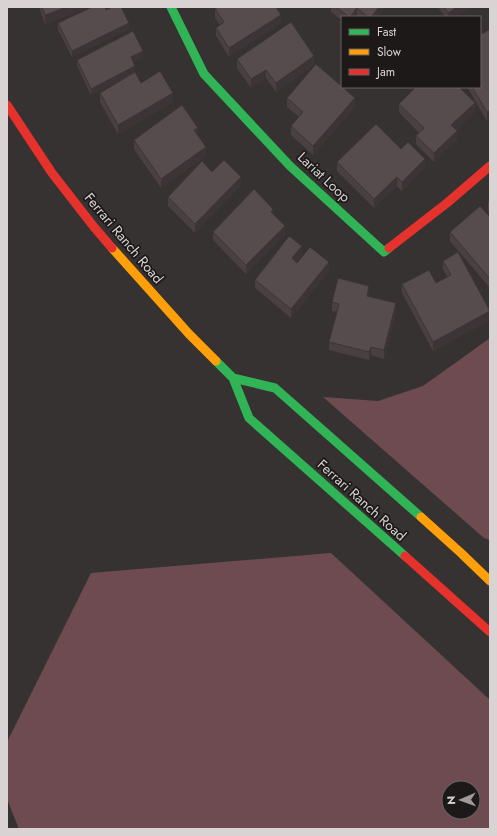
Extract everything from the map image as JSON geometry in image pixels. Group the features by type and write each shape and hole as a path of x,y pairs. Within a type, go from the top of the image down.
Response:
{"main road":[{"name":"Lariat Loop","path":"171,7 204,74 290,166 384,252 448,203 490,166"},
{"name":"Ferrari Ranch Road","path":"7,105 52,173 94,227 189,334 233,378 249,418 490,632"},
{"name":"Ferrari Ranch Road","path":"233,378 275,388 490,580"}],"shaded area":[{"path":"490,338 490,540 484,538 323,397 378,401 423,386"},
{"path":"331,553 490,700 490,829 19,829 7,799 7,742 91,573"}],"building":[{"path":"42,7 67,7 45,15"},
{"path":"92,7 105,7 106,10 112,7 121,7 129,23 72,51 58,23"},
{"path":"218,7 276,7 281,15 229,48 216,28 224,22 215,9"},
{"path":"336,7 379,7 372,16 367,16 357,8 351,16 348,16"},
{"path":"444,7 457,7 448,13"},
{"path":"291,22 314,56 276,83 266,70 251,79 237,59"},
{"path":"490,29 490,110 487,112 473,88 481,88 481,34"},
{"path":"133,31 143,51 131,57 135,66 91,89 77,60"},
{"path":"316,64 341,86 341,88 344,88 355,98 313,146 291,126 303,112 287,98"},
{"path":"160,71 173,93 118,125 100,93 135,72 141,83"},
{"path":"415,88 460,88 475,103 451,125 457,131 434,153 416,136 424,128 399,104"},
{"path":"182,105 198,128 194,130 206,147 161,179 134,140"},
{"path":"376,124 401,149 408,142 425,159 402,182 397,177 374,199 337,162"},
{"path":"224,160 241,177 195,224 168,197 202,161 212,172"},
{"path":"254,189 273,209 271,212 285,226 246,265 213,232"},
{"path":"480,206 490,217 490,279 450,232"},
{"path":"289,236 302,246 292,258 297,263 310,247 329,262 291,309 255,280"},
{"path":"458,252 490,311 433,342 402,284 429,270 436,283 451,275 443,261"},
{"path":"338,278 369,286 367,296 396,303 384,350 371,347 369,352 329,342 339,304 332,302"}],"traffic: fast":[{"path":"171,7 204,74 290,166 384,252 389,248"},
{"path":"216,361 233,378 249,418 405,556"},
{"path":"233,378 275,388 421,517"}],"traffic: slow":[{"path":"112,248 189,334 216,361"},
{"path":"421,517 490,581"}],"traffic: jam":[{"path":"7,105 52,173 112,248"},
{"path":"389,248 447,203 490,166"},
{"path":"405,556 490,632"}]}
